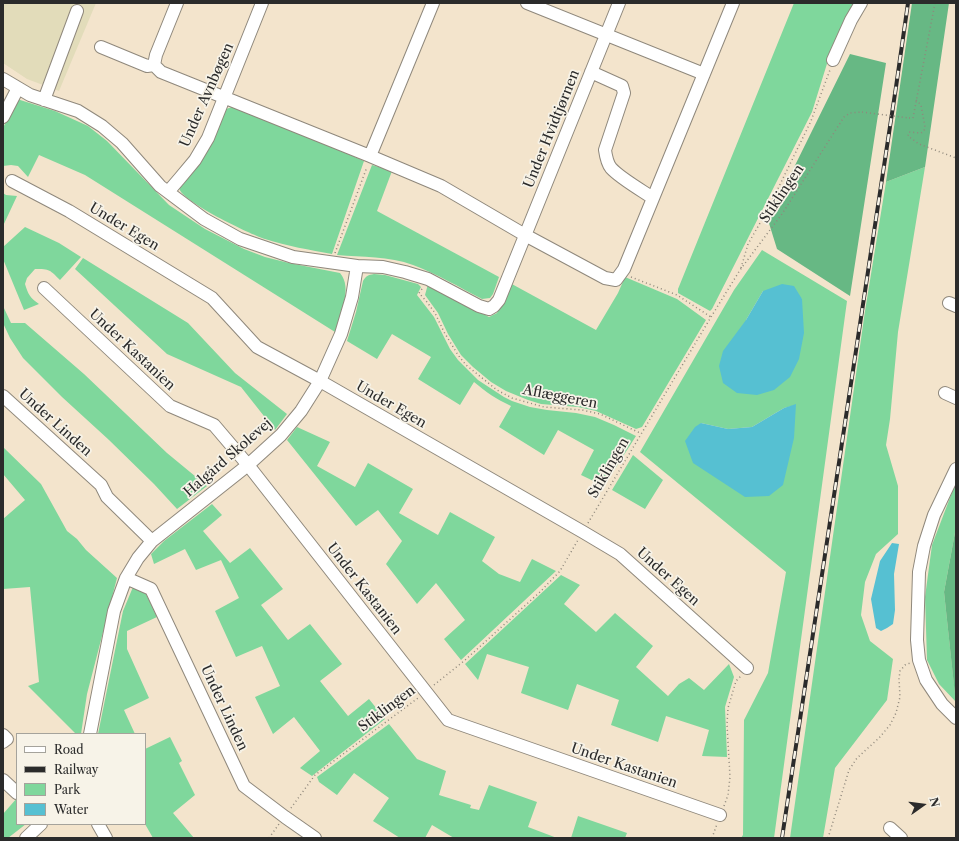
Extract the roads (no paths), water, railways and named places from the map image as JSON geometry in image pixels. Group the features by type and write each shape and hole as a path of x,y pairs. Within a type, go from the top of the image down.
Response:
{"street":[{"path":"154,65 156,55 177,3"},
{"name":"Under Avnbøgen","path":"168,192 195,160 208,138 262,3"},
{"path":"370,156 433,3"},
{"path":"527,3 704,74"},
{"name":"Under Hvidtjørnen","path":"357,266 383,267 428,279 478,306 488,309 494,306 499,300 619,3"},
{"path":"101,47 147,66 154,65 162,72 441,186 525,235 605,278 616,280 624,269 733,3"},
{"path":"833,60 851,20 861,3"},
{"path":"44,100 77,11"},
{"path":"591,72 622,86 624,93 605,150 606,159 610,168 653,198"},
{"path":"3,80 30,95 78,111 102,126 122,143 160,186 204,219 240,239 293,257 357,266"},
{"path":"3,117 18,88"},
{"name":"Under Egen","path":"12,181 69,211 212,298 258,347 320,381 620,554 747,668"},
{"name":"Halgård Skolevej","path":"90,733 114,611 126,578 138,558 152,541 248,465 281,434 301,411 320,381 341,334 352,297 357,266"},
{"name":"Under Kastanien","path":"44,288 170,406 214,425 248,465 448,720 720,815"},
{"path":"944,393 956,398"},
{"name":"Under Linden","path":"3,396 101,485 107,497 152,541"},
{"path":"956,469 934,515 924,546 920,572 917,640 919,660 926,680 942,704 956,718"},
{"name":"Under Linden","path":"126,578 151,589 244,786 315,838"},
{"path":"3,735 6,739 3,742"},
{"path":"3,780 16,792"},
{"path":"26,838 40,825"},
{"path":"99,825 106,838"},
{"path":"890,828 901,838"}],"water":[{"path":"782,284 794,286 802,299 804,333 799,359 790,377 774,390 757,395 737,393 723,383 719,366 723,351 746,320 763,291"},
{"path":"796,404 794,438 783,485 769,496 745,497 693,463 685,441 695,427 701,423 728,429 752,427 784,408"},
{"path":"892,543 899,544 894,574 895,610 893,624 881,631 876,628 871,599 880,561"}],"railway":[{"path":"782,838 908,3"}]}
